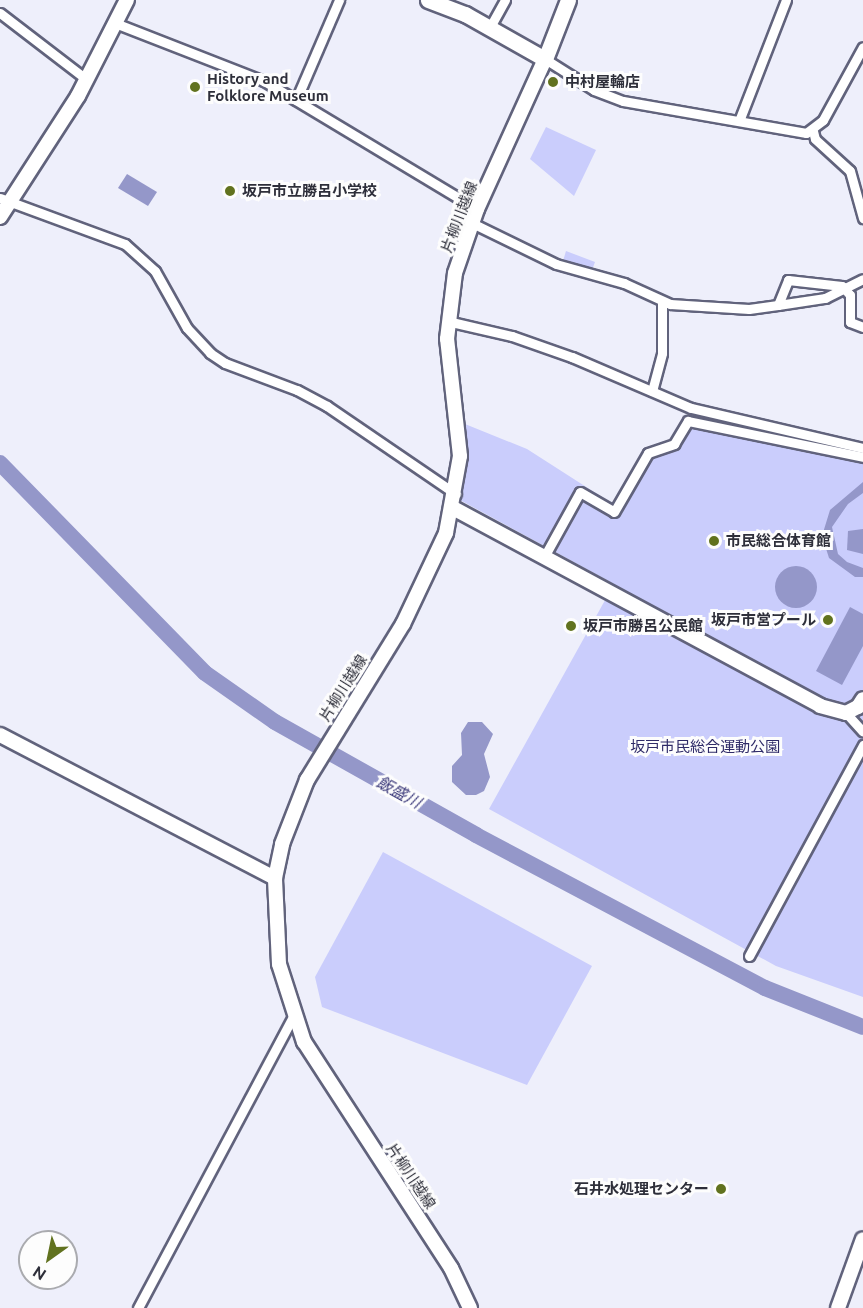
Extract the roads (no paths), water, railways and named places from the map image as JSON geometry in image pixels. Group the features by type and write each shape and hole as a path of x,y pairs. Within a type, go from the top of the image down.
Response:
{"main road":[{"path":"0,217 5,200 86,79 127,0"},
{"path":"428,0 490,27 545,59 568,0"},
{"name":"片柳川越線","path":"470,1308 451,1268 325,1076 293,1016 277,953 275,879 282,844 314,768 403,624 438,557 455,501 459,423 447,321 455,273 477,208 545,59"},
{"path":"455,501 544,557 820,706 846,713 858,707 863,699"},
{"path":"0,735 275,879"},
{"path":"838,1308 863,1239"}],"street":[{"path":"296,100 339,0"},
{"path":"490,27 506,0"},
{"path":"739,121 786,0"},
{"path":"0,13 86,79"},
{"path":"115,23 245,71 477,208"},
{"path":"863,47 848,81 813,131 815,139 849,171 863,218"},
{"path":"545,59 613,98 802,132 813,131"},
{"path":"5,200 132,249 155,271 187,328 210,353 225,363 297,390 327,406 455,501"},
{"path":"472,223 556,264 624,283 662,301 715,309 778,305 825,298 863,279"},
{"path":"778,305 788,280 847,288"},
{"path":"847,288 850,322 863,327"},
{"path":"652,391 662,353 662,301"},
{"path":"447,321 512,336 724,417 863,448"},
{"path":"544,557 580,492 614,512 648,453 674,444 687,421 863,457"},
{"path":"846,713 863,732"},
{"path":"749,956 863,745"},
{"path":"138,1308 223,1154 293,1016"}],"waterway":[{"name":"飯盛川","path":"0,463 205,673 275,722 476,835 765,988 863,1027"}],"place":[{"name":"中村屋輪店","path":"553,82"},
{"name":"History and Folklore Museum","path":"195,87"},
{"name":"坂戸市立勝呂小学校","path":"230,191"},
{"name":"市民総合体育館","path":"714,541"},
{"name":"坂戸市営プール","path":"828,620"},
{"name":"坂戸市勝呂公民館","path":"571,626"},
{"name":"石井水処理センター","path":"721,1189"}],"park label":[{"name":"坂戸市民総合運動公園","path":"705,747"}]}
